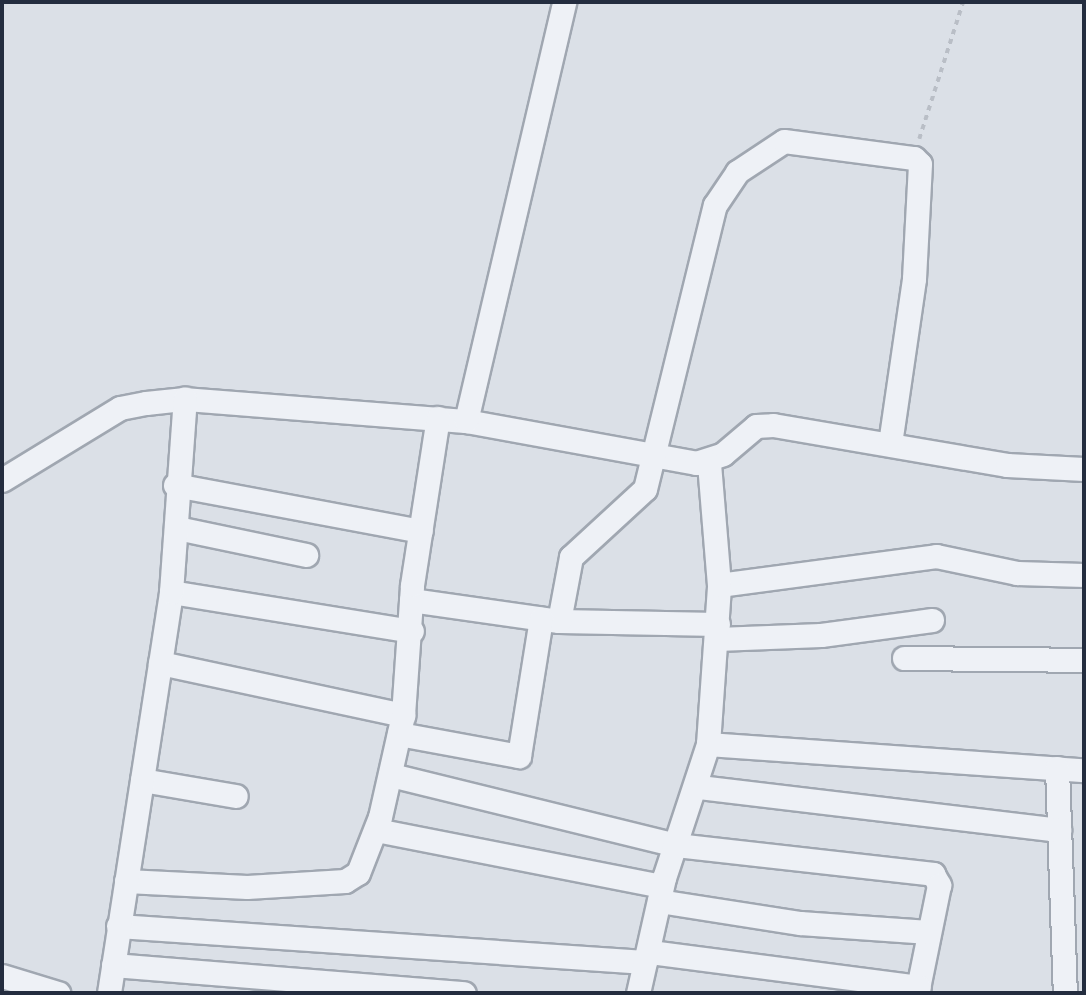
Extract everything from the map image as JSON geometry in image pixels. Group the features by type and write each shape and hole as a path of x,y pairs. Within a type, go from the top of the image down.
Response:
{"street":[{"path":"466,421 564,2"},
{"path":"160,663 519,756 550,620 571,557 638,499 652,454 704,233 737,172 783,141 801,138 914,158 921,173 917,252 890,443"},
{"path":"2,480 120,408 185,398 466,421 709,463 755,426 890,443 1007,465 1084,469"},
{"path":"110,993 170,593 177,528 175,485 185,398"},
{"path":"126,881 247,887 345,881 365,862 391,775 401,725 412,631 411,600 438,418"},
{"path":"638,993 661,893 699,787 708,744 718,631 719,585 709,463"},
{"path":"175,485 421,531"},
{"path":"177,528 306,555"},
{"path":"719,585 936,556 1017,573 1084,575"},
{"path":"170,593 412,631"},
{"path":"411,600 550,620 821,635 932,620"},
{"path":"904,658 1084,660"},
{"path":"708,744 1084,770"},
{"path":"1057,768 1059,830 1074,956 1065,993"},
{"path":"118,926 648,957 918,990 939,885 933,874 676,845 391,775"},
{"path":"142,780 236,796"},
{"path":"699,787 1059,830"},
{"path":"376,830 800,923 929,932"},
{"path":"113,965 464,993"},
{"path":"2,976 58,993"}],"path":[{"path":"914,158 963,2"}]}
